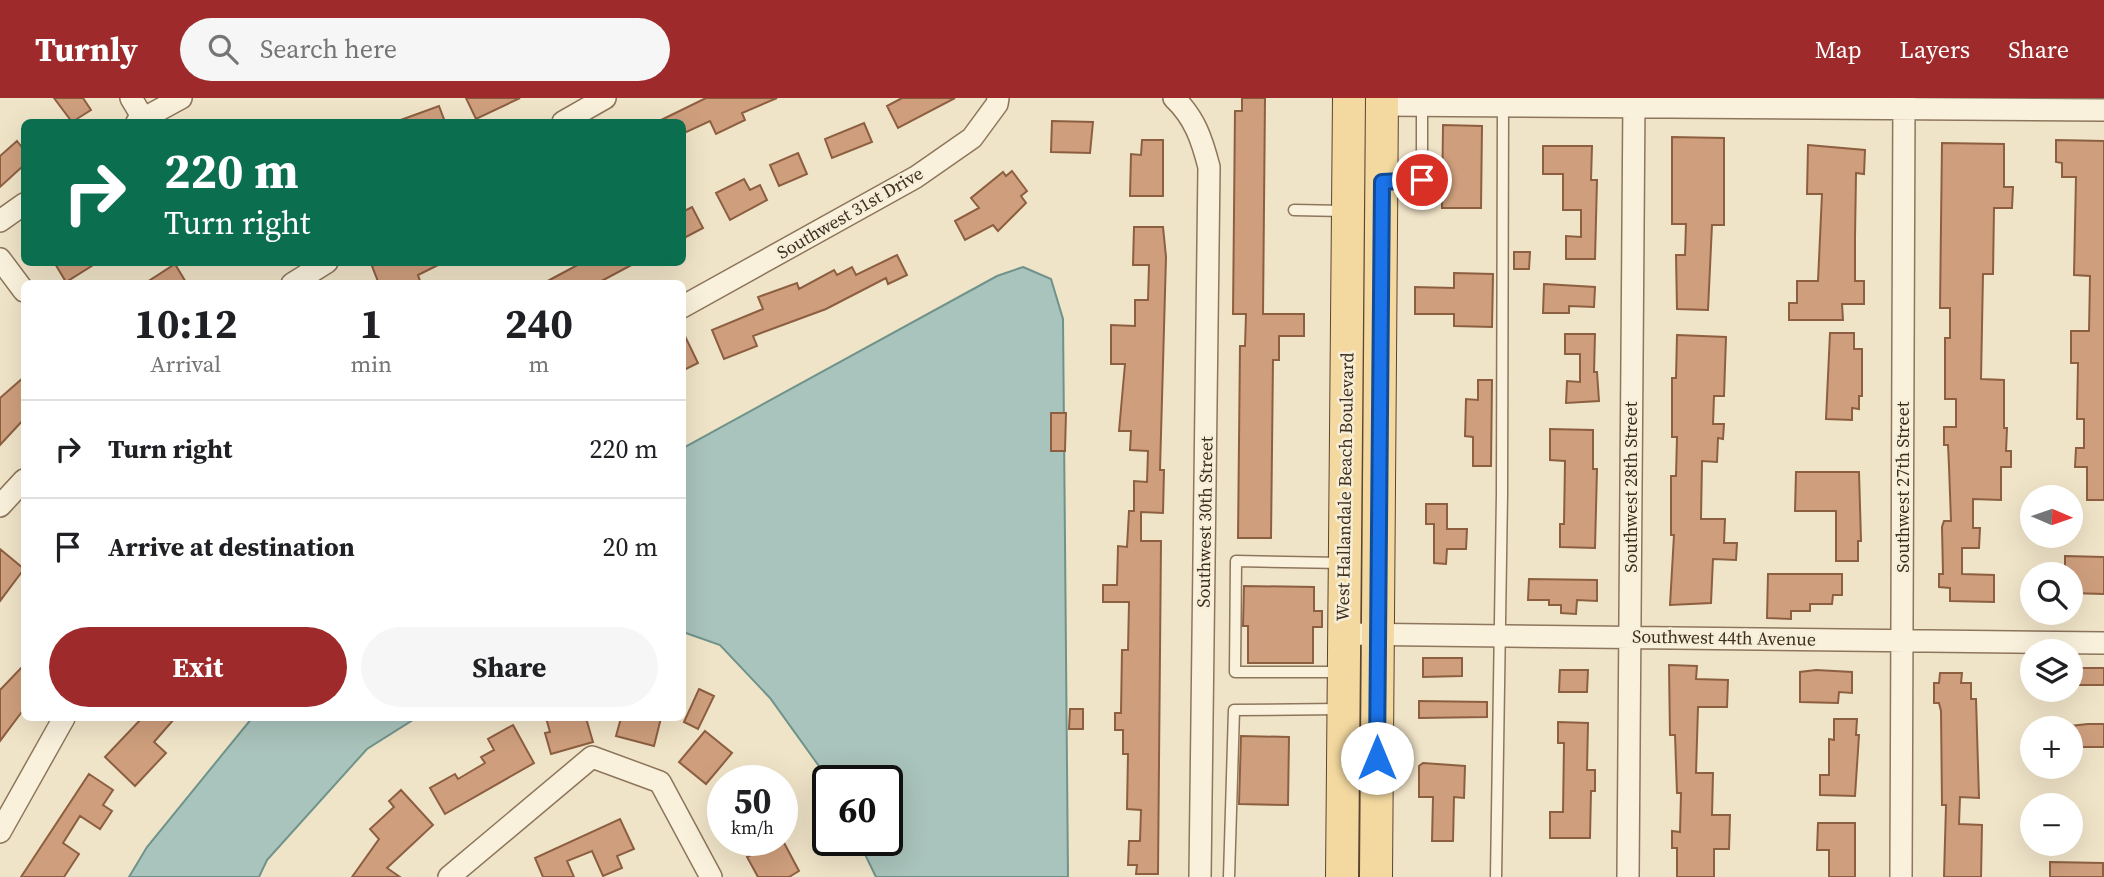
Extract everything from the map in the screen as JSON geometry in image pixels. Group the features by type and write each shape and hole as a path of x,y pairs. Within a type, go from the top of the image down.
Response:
{"main road":[{"name":"West Hallandale Beach Boulevard","path":"1376,877 1381,100"},
{"name":"West Hallandale Beach Boulevard","path":"1342,877 1349,104"},
{"path":"1349,104 1368,137 1367,251 1381,278"}],"street":[{"path":"131,98 140,119"},
{"path":"142,119 181,98"},
{"path":"568,119 605,98"},
{"name":"Southwest 31st Drive","path":"686,305 916,177 972,138 997,104 998,98"},
{"name":"Southwest 30th Street","path":"1174,98 1187,111 1201,135 1209,167 1200,877"},
{"path":"1381,100 1425,103 1904,103 2104,110"},
{"name":"Southwest 28th Street","path":"1628,877 1634,102"},
{"name":"Southwest 27th Street","path":"1901,877 1904,103"},
{"path":"0,221 21,206"},
{"path":"0,259 21,287"},
{"path":"298,280 321,266"},
{"path":"0,506 21,483"},
{"name":"Southwest 44th Avenue","path":"1344,634 2104,643"},
{"path":"0,831 63,721"},
{"path":"449,877 592,757 660,782 711,877"}],"lane":[{"path":"1496,877 1503,102"},
{"path":"1382,182 1422,180 1425,103"},
{"path":"1294,210 1348,211"},
{"path":"1344,672 1235,672 1236,561 1345,563"},
{"path":"1229,877 1234,710 1343,709"}],"water":[{"path":"1023,267 1051,279 1063,319 1068,877 876,877 866,856 903,856 903,765 818,765 770,698 720,645 686,633 686,446 997,276"},
{"path":"250,721 411,721 367,749 267,860 259,877 129,877 147,847"}],"building":[{"path":"54,98 83,98 91,110 77,119 70,119"},
{"path":"466,98 520,98 476,119"},
{"path":"706,98 777,98 742,113 745,120 716,134 710,121 686,132 686,119 663,119"},
{"path":"902,98 955,98 898,128 887,106"},
{"path":"1242,98 1265,98 1263,314 1304,314 1304,336 1279,336 1279,360 1273,360 1271,538 1238,538 1240,346 1245,346 1246,314 1233,314 1235,111 1242,111"},
{"path":"439,106 444,119 403,119"},
{"path":"1052,121 1093,122 1090,153 1051,152"},
{"path":"864,123 872,142 832,158 825,139"},
{"path":"1443,125 1482,126 1481,208 1442,208"},
{"path":"1672,137 1724,138 1724,225 1712,225 1708,310 1677,309 1676,255 1685,255 1686,224 1672,224"},
{"path":"1142,140 1163,140 1163,196 1130,196 1131,154 1141,155"},
{"path":"2056,140 2104,141 2104,500 2087,500 2087,467 2075,467 2076,448 2084,448 2084,419 2077,419 2078,363 2071,363 2071,331 2089,331 2090,276 2074,275 2076,177 2062,177 2062,163 2056,162"},
{"path":"17,141 21,146 21,168 0,187 0,156"},
{"path":"1942,143 2004,144 2004,187 2013,187 2012,208 1994,208 1993,274 1983,274 1981,379 2004,380 2004,428 2007,428 2006,451 2011,451 2011,467 2001,467 2001,500 1973,499 1973,528 1980,528 1979,548 1962,548 1962,574 1994,575 1994,602 1950,601 1950,588 1939,587 1939,574 1943,574 1942,527 1944,521 1951,521 1948,445 1944,445 1944,427 1956,427 1956,399 1945,399 1945,338 1950,338 1950,308 1940,308"},
{"path":"1808,145 1865,150 1864,174 1856,173 1855,237 1855,281 1864,281 1864,304 1842,304 1843,320 1789,320 1789,303 1797,303 1797,281 1818,281 1822,194 1807,194"},
{"path":"1543,146 1592,146 1591,180 1597,180 1595,259 1566,259 1566,236 1581,237 1581,210 1563,210 1563,174 1543,174"},
{"path":"798,153 807,174 779,186 770,165"},
{"path":"1012,171 1027,191 1021,196 1026,203 998,231 993,225 965,240 955,221 979,208 971,198 1003,172 1006,176"},
{"path":"744,179 750,190 760,185 767,200 730,220 716,193"},
{"path":"692,207 703,228 686,237 686,210"},
{"path":"1134,227 1163,227 1166,257 1160,470 1164,470 1163,513 1141,512 1141,541 1161,541 1158,874 1136,874 1137,865 1128,865 1129,841 1140,841 1141,810 1127,809 1128,754 1123,754 1123,730 1115,730 1115,713 1121,713 1122,650 1128,650 1129,602 1103,602 1103,585 1117,585 1118,546 1127,547 1129,511 1134,511 1134,481 1147,482 1148,451 1130,450 1131,431 1119,431 1125,364 1111,364 1111,325 1135,326 1135,300 1148,300 1149,265 1133,265"},
{"path":"1514,252 1530,252 1529,269 1514,269"},
{"path":"897,255 907,275 888,284 886,278 826,309 753,336 757,346 724,359 712,330 763,309 758,297 797,283 799,289 834,270 837,275 852,267 856,275"},
{"path":"56,266 92,266 69,280 65,280"},
{"path":"176,266 185,280 150,280"},
{"path":"372,266 436,266 418,275 420,280 377,280"},
{"path":"576,266 630,266 603,280 549,280"},
{"path":"1454,273 1493,274 1492,327 1454,326 1454,314 1415,314 1415,287 1454,288"},
{"path":"1544,284 1595,287 1594,307 1569,306 1569,313 1543,313"},
{"path":"1830,333 1854,333 1854,349 1862,349 1862,396 1859,396 1859,409 1852,408 1852,420 1826,419"},
{"path":"1565,334 1595,334 1594,372 1597,372 1599,401 1566,403 1567,381 1580,382 1580,354 1565,354"},
{"path":"1677,335 1726,337 1724,396 1714,396 1713,424 1724,424 1723,439 1718,438 1717,462 1702,461 1701,519 1725,519 1724,543 1737,543 1736,560 1713,559 1711,603 1670,605 1674,535 1671,535 1671,476 1676,476 1677,437 1672,437 1672,378 1676,378"},
{"path":"686,338 698,363 686,369"},
{"path":"21,380 21,422 0,445 0,398"},
{"path":"1478,380 1492,380 1491,466 1473,466 1473,437 1465,436 1466,399 1478,400"},
{"path":"1051,413 1066,413 1065,451 1051,451"},
{"path":"1550,429 1593,430 1593,469 1597,469 1595,548 1560,547 1560,524 1564,524 1565,461 1550,460"},
{"path":"1796,472 1859,472 1861,541 1858,541 1858,561 1836,561 1836,511 1795,511"},
{"path":"1426,504 1447,504 1447,529 1467,529 1466,549 1447,549 1446,564 1434,563 1434,524 1426,524"},
{"path":"0,549 21,566 21,573 0,601"},
{"path":"2065,556 2104,557 2104,594 2083,593 2083,562 2065,562"},
{"path":"1768,574 1842,574 1842,595 1833,595 1832,604 1810,604 1810,611 1791,611 1791,619 1767,618"},
{"path":"1529,579 1597,580 1597,601 1577,600 1576,614 1561,613 1561,605 1549,605 1549,600 1528,600"},
{"path":"1244,586 1314,587 1314,611 1322,611 1322,627 1313,627 1313,663 1248,663 1248,626 1243,626"},
{"path":"1423,658 1462,658 1462,676 1423,677"},
{"path":"1669,665 1697,666 1696,679 1728,680 1727,707 1698,707 1696,773 1713,773 1712,815 1730,815 1729,849 1714,849 1714,877 1677,877 1677,848 1672,848 1672,831 1680,832 1681,793 1677,793 1675,735 1670,735"},
{"path":"21,668 21,713 0,741 0,690"},
{"path":"2083,668 2104,668 2104,685 2083,685"},
{"path":"1560,670 1588,670 1587,692 1559,692"},
{"path":"1800,672 1852,672 1852,693 1839,692 1838,703 1800,702"},
{"path":"1940,673 1962,673 1961,683 1971,683 1971,699 1976,699 1979,798 1960,797 1959,824 1982,825 1981,877 1944,877 1946,805 1942,805 1941,711 1939,703 1934,703 1934,683 1939,683"},
{"path":"699,689 714,696 698,729 684,722"},
{"path":"1419,701 1487,702 1487,717 1419,718"},
{"path":"1070,709 1083,709 1083,729 1069,729"},
{"path":"1834,719 1857,719 1856,735 1859,735 1855,796 1820,795 1820,775 1829,775 1829,739 1834,740"},
{"path":"139,721 172,721 154,742 166,753 135,786 105,757"},
{"path":"547,721 587,721 593,742 551,754 545,733 550,732"},
{"path":"620,721 660,721 654,746 616,736"},
{"path":"1558,722 1588,723 1587,770 1595,770 1595,791 1591,791 1590,838 1550,838 1550,812 1563,812 1564,743 1558,743"},
{"path":"2104,724 2104,747 2083,747 2083,725"},
{"path":"513,725 534,763 445,814 430,788 455,774 458,779 485,763 481,757 494,750 488,739"},
{"path":"705,731 732,753 722,765 707,765 706,784 679,762"},
{"path":"1241,736 1289,737 1288,805 1239,804"},
{"path":"1423,763 1465,766 1464,798 1454,797 1453,841 1432,841 1433,797 1419,797 1419,766"},
{"path":"89,774 113,790 103,805 112,811 100,829 80,816 63,843 79,854 64,877 21,877"},
{"path":"401,790 433,825 387,868 400,877 352,877 379,839 370,829 394,807 389,801"},
{"path":"620,819 634,849 617,856 622,868 603,876 592,851 567,861 574,877 543,877 535,858"},
{"path":"1818,823 1855,823 1855,877 1829,877 1829,850 1817,850"},
{"path":"791,856 799,871 789,877 758,877 747,857"},
{"path":"2050,862 2103,863 2103,877 2050,877"}],"route":[{"path":"1377,758 1382,182 1422,180"}]}
